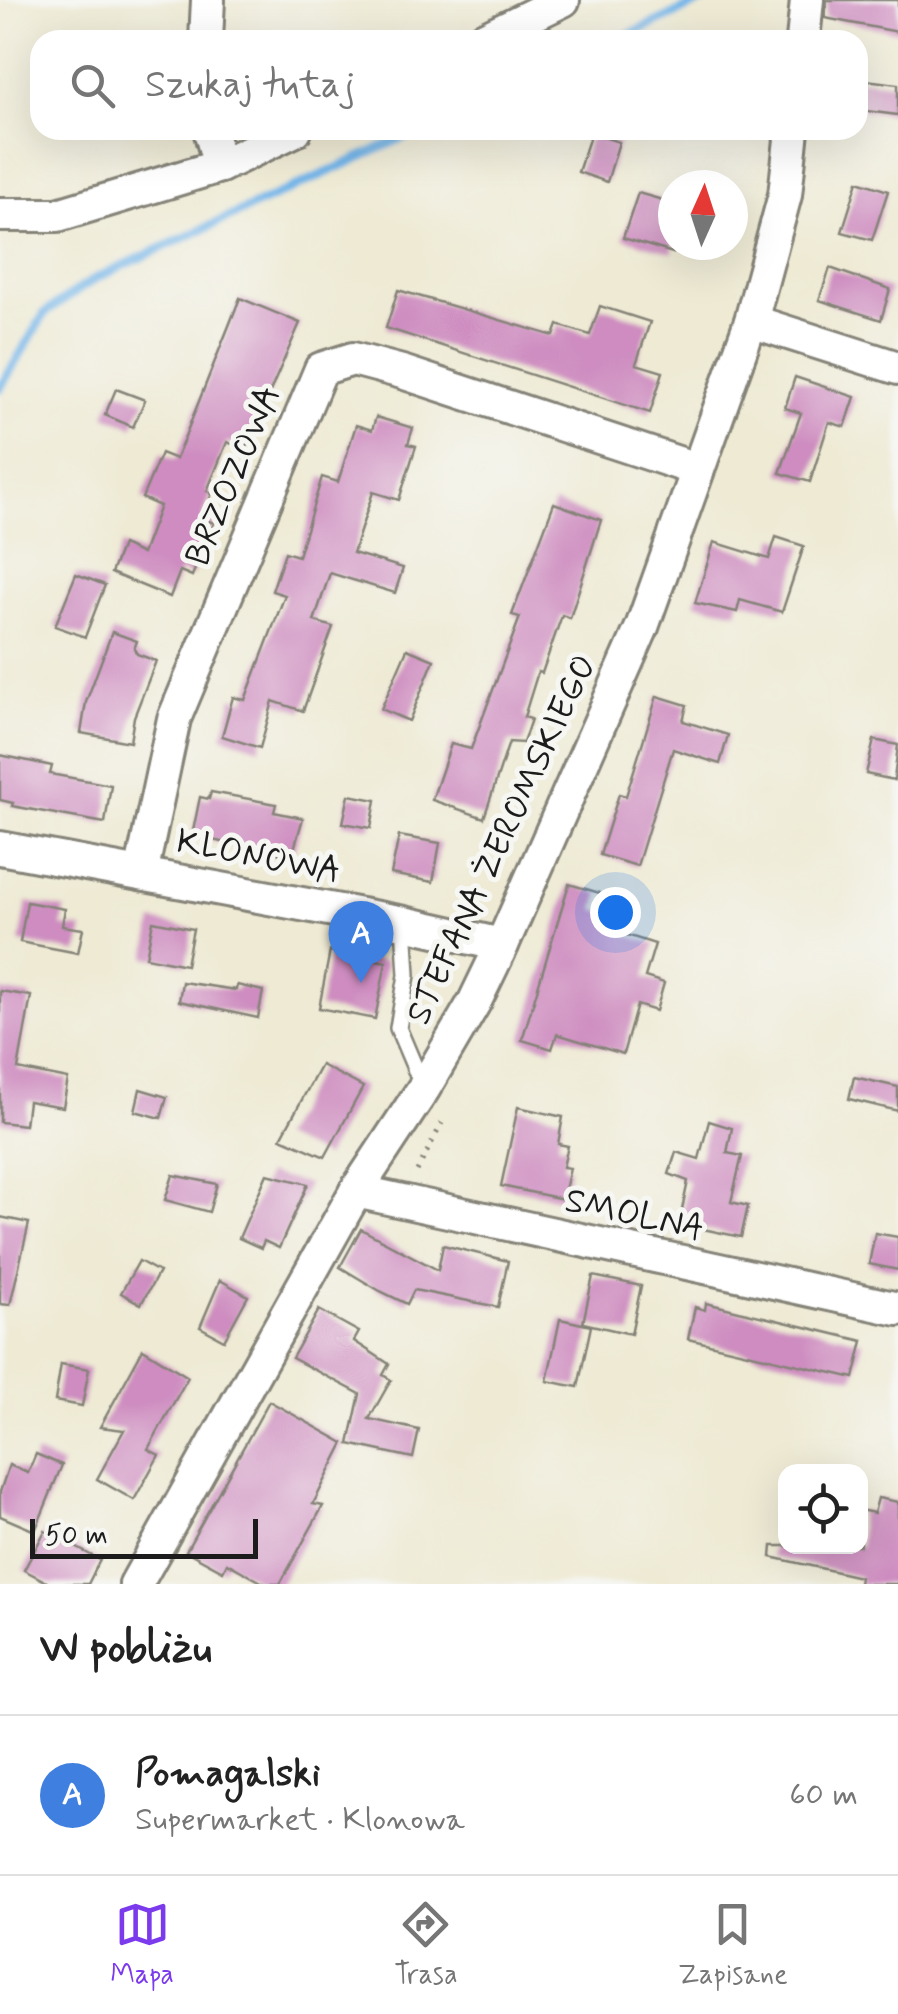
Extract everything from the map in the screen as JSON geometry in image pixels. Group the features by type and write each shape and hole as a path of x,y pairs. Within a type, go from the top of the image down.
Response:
{"street":[{"path":"206,30 208,0"},
{"path":"502,30 563,0"},
{"path":"804,30 808,0"},
{"path":"213,140 220,166"},
{"path":"0,215 58,216 220,166 274,140"},
{"name":"STEFANA ŻEROMSKIEGO","path":"136,1584 356,1191 424,1088 475,1001 502,945 642,627 750,321 785,195 791,140"},
{"path":"750,321 898,368"},
{"name":"BRZOZOWA","path":"141,874 174,719 321,369 353,359 402,372 696,469"},
{"name":"KLONOWA","path":"0,848 404,923 502,945"},
{"name":"SMOLNA","path":"356,1191 898,1310"}],"lane":[{"path":"404,923 407,975 398,1028 424,1088"}],"building":[{"path":"827,0 898,0 898,32 825,18"},
{"path":"868,80 898,84 898,115 868,111"},
{"path":"589,140 619,142 607,182 578,172"},
{"path":"858,181 888,191 872,240 842,232"},
{"path":"638,193 658,199 658,248 623,238"},
{"path":"830,268 890,289 881,320 819,300"},
{"path":"398,290 554,336 558,325 590,335 600,306 650,322 636,364 663,372 650,413 386,328"},
{"path":"240,298 300,323 245,449 227,442 207,491 212,493 203,519 214,523 192,576 180,571 170,597 111,573 122,545 142,554 160,506 142,498 161,453 176,459"},
{"path":"795,377 855,397 845,427 829,422 810,482 780,473 801,413 785,408"},
{"path":"116,389 145,400 133,427 105,415"},
{"path":"376,417 413,428 408,444 416,446 399,500 373,492 353,553 403,568 395,593 330,573 314,621 333,627 303,711 273,701 260,748 222,736 233,697 245,700 285,595 272,591 285,552 298,556 322,477 338,482 356,425 372,430"},
{"path":"554,503 601,520 570,618 562,615 542,673 538,672 524,717 531,719 523,743 509,742 484,818 432,800 451,744 471,749 520,617 512,615"},
{"path":"776,537 804,546 782,612 740,600 737,612 695,603 714,542 769,559"},
{"path":"76,574 105,585 85,637 55,626"},
{"path":"112,632 137,641 137,654 156,661 134,717 130,742 81,733 86,702"},
{"path":"407,649 434,660 409,721 381,709"},
{"path":"657,696 687,705 683,721 728,735 720,764 673,749 637,866 600,855 619,794 626,796"},
{"path":"874,740 898,745 894,780 866,774"},
{"path":"0,755 52,766 50,774 111,785 105,823 12,806 13,803 0,800"},
{"path":"211,792 276,804 274,812 303,818 292,856 192,836 200,797 209,799"},
{"path":"349,795 376,800 371,828 343,823"},
{"path":"399,836 440,843 433,882 391,874"},
{"path":"569,884 600,893 595,909 622,917 617,932 655,944 645,977 664,983 656,1011 637,1005 623,1054 557,1034 552,1049 522,1040"},
{"path":"27,902 65,909 62,926 83,929 78,953 20,942"},
{"path":"153,921 193,929 186,965 146,957"},
{"path":"330,951 386,962 375,1019 319,1008"},
{"path":"182,982 236,990 237,985 263,991 258,1018 179,1001"},
{"path":"0,991 31,996 18,1069 68,1079 63,1107 28,1101 25,1125 0,1122"},
{"path":"321,1065 363,1087 325,1157 281,1138"},
{"path":"854,1077 898,1087 898,1111 849,1099"},
{"path":"140,1089 167,1097 161,1118 135,1111"},
{"path":"518,1107 563,1117 558,1144 568,1146 563,1167 570,1168 563,1199 501,1186"},
{"path":"709,1121 732,1128 727,1153 742,1156 731,1202 748,1206 741,1237 679,1224 688,1181 669,1174 676,1152 699,1159"},
{"path":"267,1174 308,1184 279,1248 264,1241 261,1248 239,1238"},
{"path":"173,1175 217,1184 209,1212 165,1200"},
{"path":"0,1217 29,1223 10,1305 0,1304"},
{"path":"361,1229 438,1270 443,1245 508,1261 498,1307 414,1290 407,1304 380,1291 340,1267"},
{"path":"875,1233 898,1237 898,1270 869,1264"},
{"path":"139,1261 159,1272 141,1304 121,1293"},
{"path":"593,1276 641,1286 631,1334 583,1323"},
{"path":"220,1280 248,1296 224,1340 200,1327"},
{"path":"706,1303 863,1341 854,1378 688,1339 695,1307 705,1310"},
{"path":"319,1310 359,1332 354,1341 389,1364 383,1375 391,1380 369,1419 419,1430 413,1458 349,1444 360,1394 292,1358"},
{"path":"560,1319 591,1326 578,1387 547,1381"},
{"path":"143,1349 188,1377 148,1449 159,1455 134,1500 97,1479 124,1430 100,1427"},
{"path":"61,1364 89,1369 82,1406 55,1401"},
{"path":"269,1401 344,1443 313,1504 323,1506 280,1584 265,1584 227,1563 223,1571 186,1551"},
{"path":"36,1454 62,1465 35,1531 0,1516 0,1492 9,1465 28,1473"},
{"path":"878,1498 898,1502 898,1584 859,1584 860,1577 771,1557 772,1546 778,1546 778,1554 868,1554 868,1512 874,1513"},
{"path":"45,1531 100,1560 88,1584 51,1584 24,1570"}],"waterway":[{"path":"639,30 705,0"},
{"path":"0,388 45,313 96,278 398,140"}],"place":[{"name":"Pomagalski","path":"361,983"}]}
